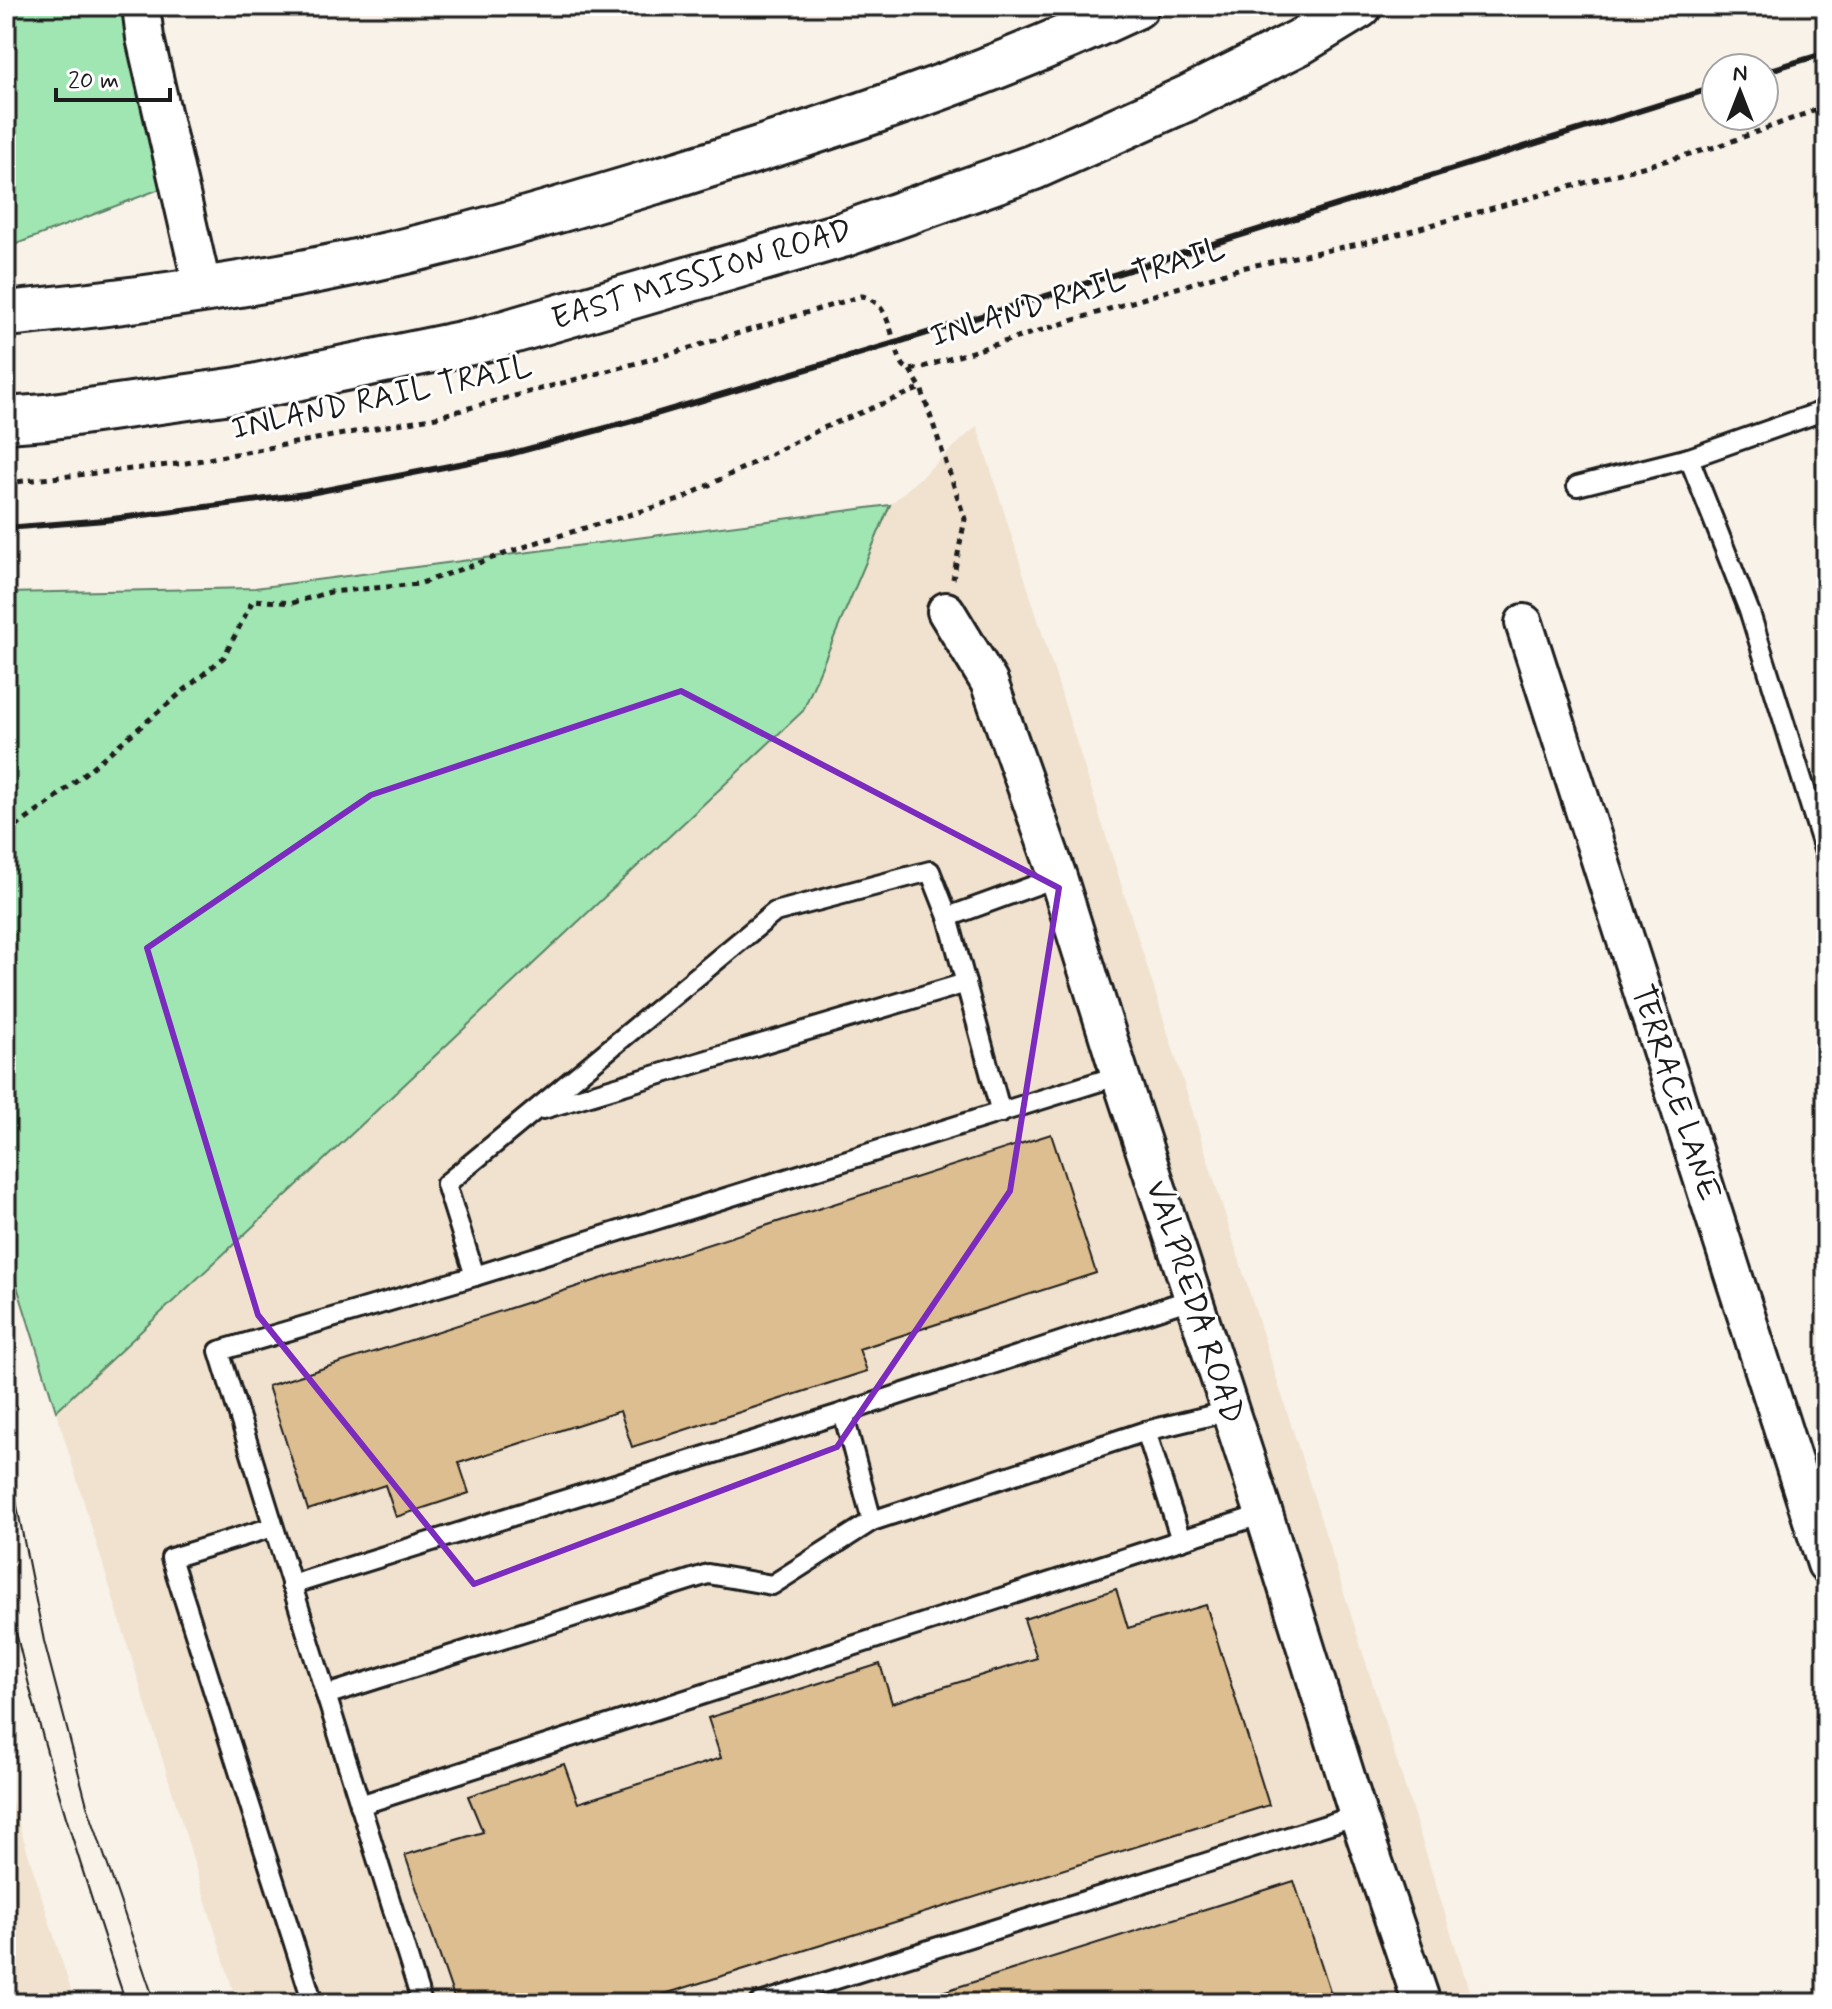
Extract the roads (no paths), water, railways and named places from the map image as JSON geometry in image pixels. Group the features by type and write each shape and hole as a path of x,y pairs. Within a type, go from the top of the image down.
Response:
{"main road":[{"path":"6,314 203,290 443,241 609,195 845,123 966,80 1136,6"},
{"name":"EAST MISSION ROAD","path":"6,420 238,390 481,340 842,235 1034,167 1190,97 1300,42 1359,6"}],"street":[{"path":"141,6 145,38 203,290"},
{"name":"VALPREDA ROAD","path":"946,611 989,682 1058,877 1358,1815 1422,2003"},
{"name":"TERRACE LANE","path":"1524,623 1826,1564"}],"lane":[{"path":"1577,486 1689,458 1826,410"},
{"path":"1689,458 1750,613 1826,856"},
{"path":"475,1276 446,1184 775,912 930,871 948,917 1001,1113"},
{"path":"948,917 1058,877"},
{"path":"533,1112 966,983"},
{"path":"422,2003 219,1351 475,1276 1120,1075"},
{"path":"291,1585 843,1413 1194,1298"},
{"path":"326,1695 708,1574 772,1585 872,1521 1146,1431 1229,1411"},
{"path":"843,1413 872,1521"},
{"path":"1146,1431 1181,1540"},
{"path":"360,1805 1264,1514"},
{"path":"273,1527 171,1558 313,2003"},
{"path":"760,2003 1358,1815"}],"tram line":[{"path":"6,1451 44,1641 87,1805 155,2003"},
{"path":"6,1587 60,1797 126,2003"}],"railway":[{"path":"1780,67 1826,53"},
{"path":"6,528 105,520 305,494 506,455 895,343 1700,92"}]}
